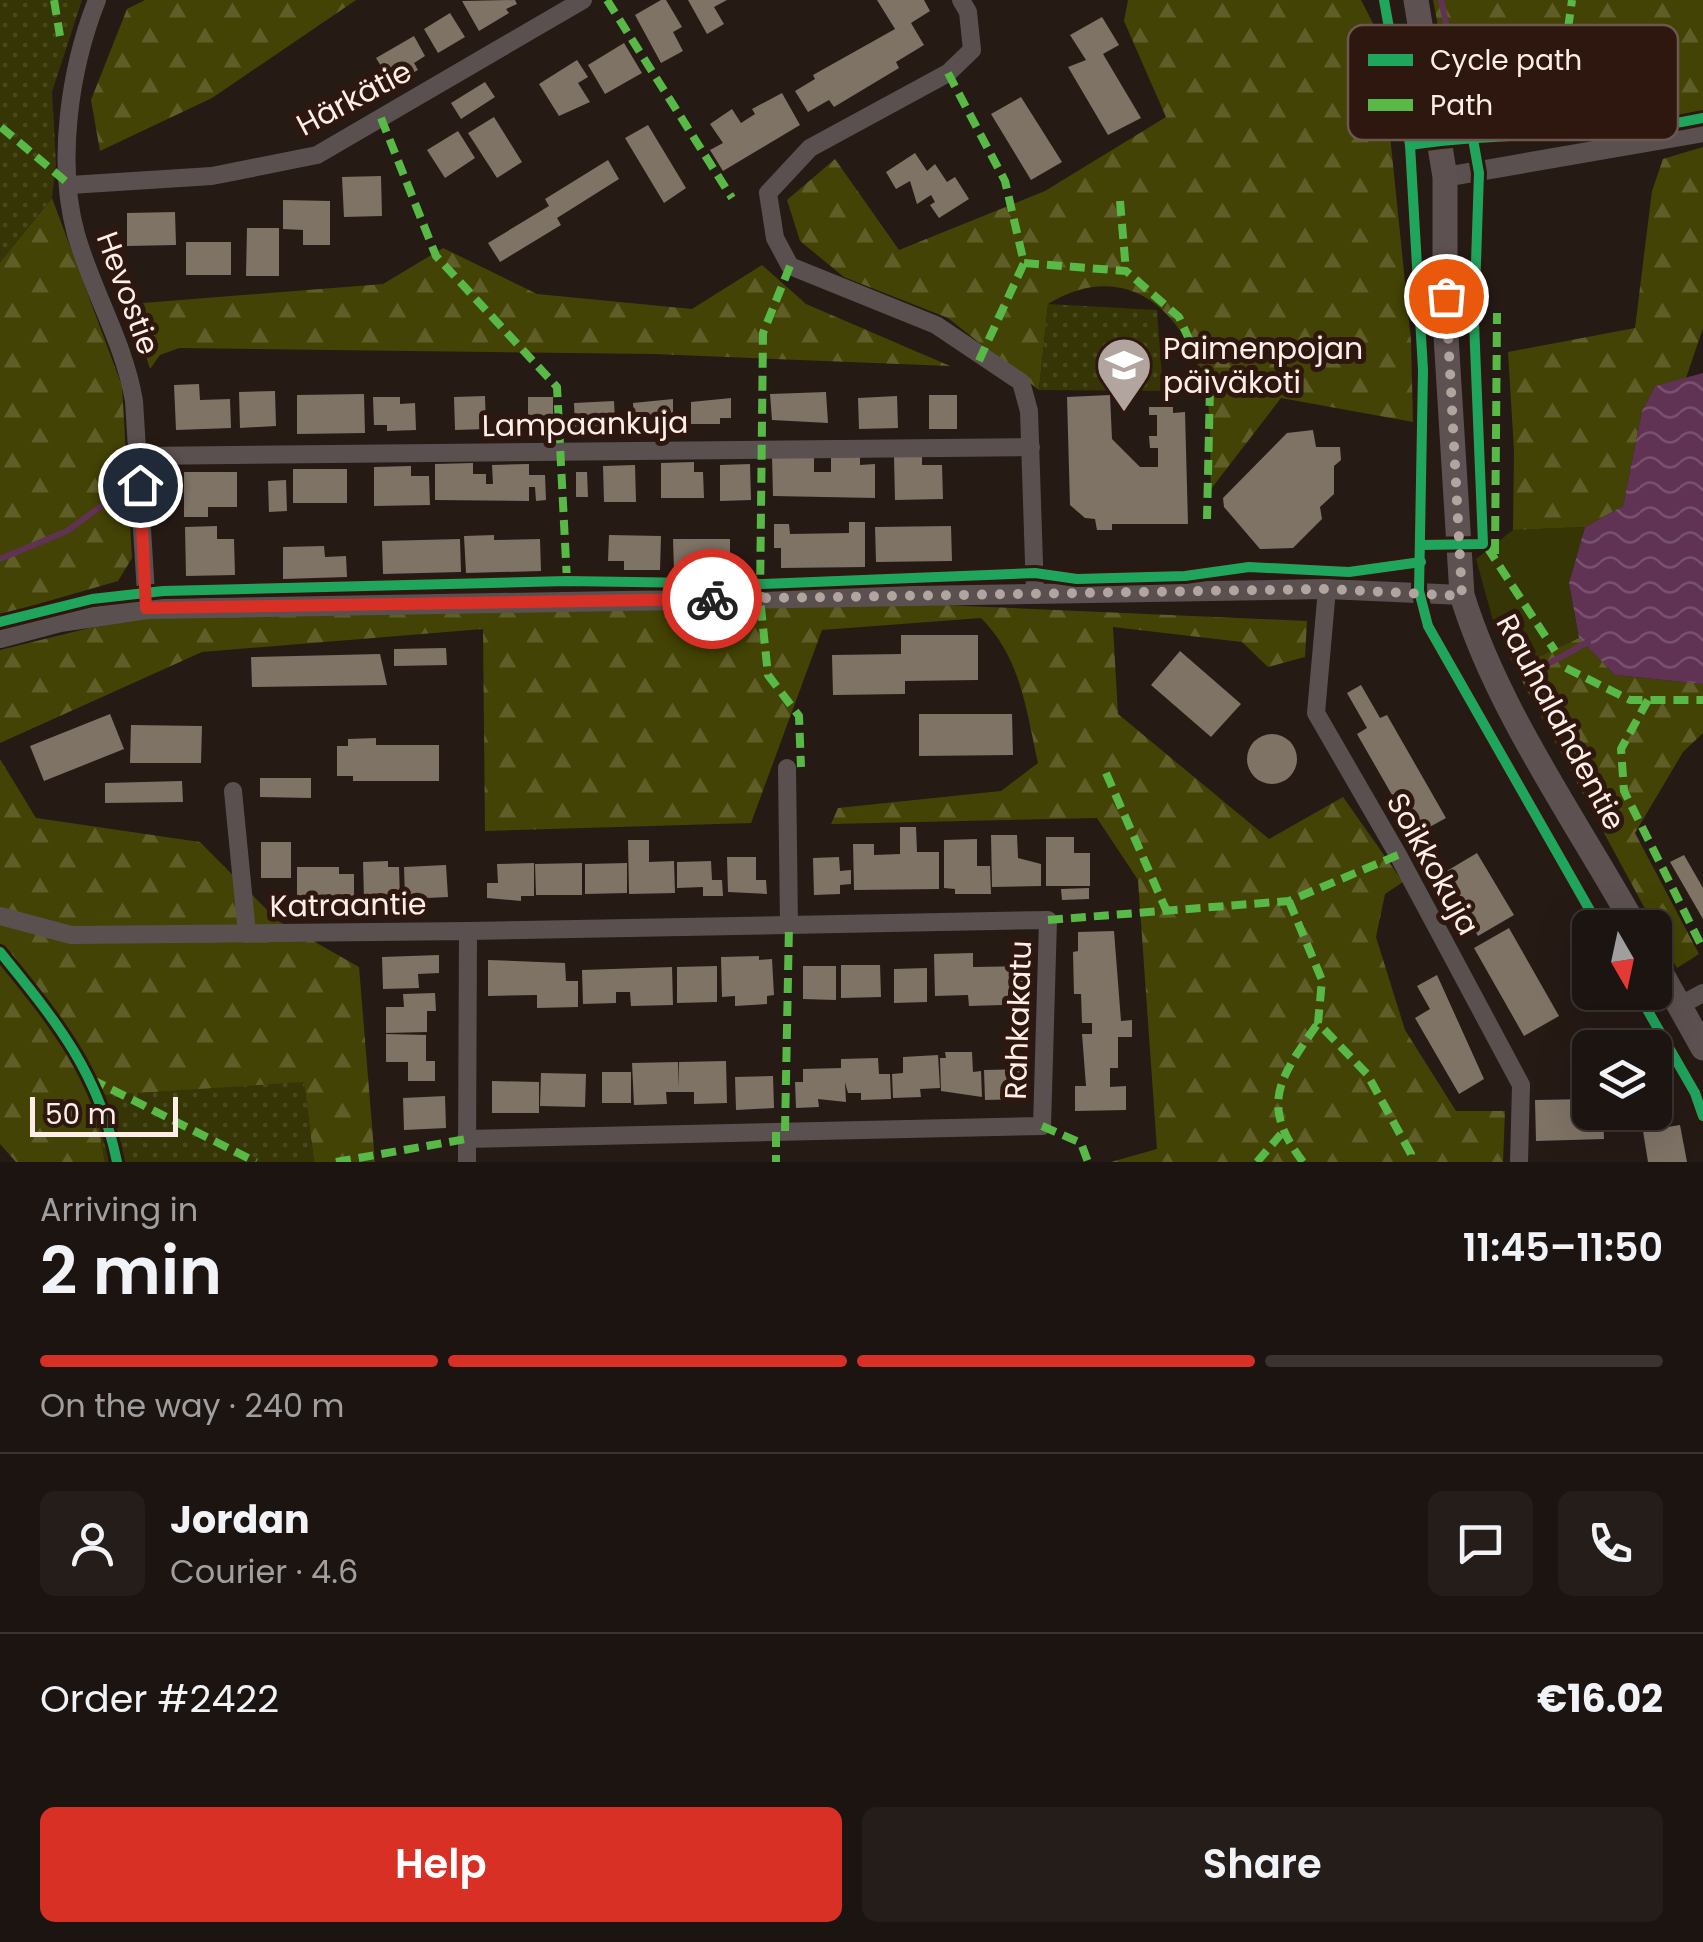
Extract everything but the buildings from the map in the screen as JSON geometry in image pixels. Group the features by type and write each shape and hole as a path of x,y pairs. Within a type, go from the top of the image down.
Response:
{"main road":[{"name":"Rauhalahdentie","path":"1416,0 1420,25"},
{"name":"Rauhalahdentie","path":"1439,140 1445,177 1445,320 1462,596 1472,627 1508,703 1626,910"},
{"path":"1672,993 1703,1048"}],"street":[{"name":"Hevostie","path":"97,0 81,41 70,96 70,184 75,232 129,370 139,456 146,608"},
{"name":"Härkätie","path":"70,184 212,176 318,155 583,0"},
{"path":"961,0 968,12 972,50 948,73 810,148 768,193 775,238 790,266 936,325 1021,382 1031,447 1036,593"},
{"path":"1678,136 1703,132"},
{"path":"1445,177 1657,140"},
{"name":"Lampaankuja","path":"139,456 1031,447"},
{"path":"0,638 60,622 146,608 1327,589 1462,596"},
{"name":"Soikkokuja","path":"1327,589 1316,713 1398,855 1520,1085 1518,1162"},
{"path":"787,768 789,925"},
{"path":"233,791 247,934"},
{"name":"Katraantie","path":"0,916 71,935 468,931 467,1162"},
{"name":"Rahkakatu","path":"466,1139 1042,1126 1048,920 468,931"},
{"path":"1679,1006 1703,993"}],"shaded area":[{"path":"0,0 82,0 52,92 56,164 52,198 0,262"},
{"path":"1048,304 1157,310 1163,391 1039,390"},
{"path":"1585,527 1569,583 1579,638 1515,668 1495,628 1476,559 1513,530"},
{"path":"304,1082 314,1162 105,1162 93,1096"}],"green space":[{"path":"145,0 356,0 212,98 100,151 91,100 127,9"},
{"path":"1128,0 1361,0 1374,25 1348,25 1348,140 1391,140 1411,341 1413,422 1281,398 1211,489 1209,412 1196,360 1183,335 1148,299 1127,289 1102,286 1076,291 1048,304 1039,390 948,318 844,277 800,241 787,200 835,159 899,250 1045,191 1166,117 1124,21"},
{"path":"1433,0 1703,0 1703,112 1678,117 1678,25 1438,25"},
{"path":"1703,147 1703,328 1686,378 1655,386 1642,411 1623,506 1585,527 1513,530 1514,450 1508,352 1635,328 1652,191 1663,159"},
{"path":"52,198 122,386 132,558 118,581 0,615 0,262"},
{"path":"443,248 537,294 692,309 762,265 806,304 950,366 654,354 179,348 160,355 150,369 130,304 383,284"},
{"path":"920,604 1307,621 1305,657 1268,667 1242,642 1113,627 1118,714 1269,839 1343,797 1403,882 1385,894 1376,937 1405,1030 1456,1111 1505,1111 1503,1162 1111,1162 1157,1149 1138,880 1097,818 831,824 838,808 1001,791 1038,763 1013,667 981,618 822,630 751,823 485,831 483,629 202,652 0,743 0,650 146,614"},
{"path":"1579,638 1615,675 1703,684 1703,733 1683,752 1635,833 1699,954 1677,968 1672,959 1672,910 1646,910 1515,668"},
{"path":"0,759 36,818 200,842 278,921 359,967 375,1162 314,1162 304,1083 93,1096 105,1162 16,1162 0,1144"}],"water":[{"path":"1703,373 1703,684 1615,675 1579,638 1569,583 1585,527 1623,506 1642,411 1655,386"}],"waterway":[{"path":"1441,0 1447,25"},
{"path":"0,559 67,531 111,499"},
{"path":"1524,677 1588,642"}],"marked path":[{"path":"54,0 60,36"},
{"path":"607,0 732,198"},
{"path":"1569,25 1572,0"},
{"path":"948,73 1005,181 1024,263 977,365"},
{"path":"381,118 436,256 557,387 567,581"},
{"path":"1,127 70,185"},
{"path":"1120,201 1126,271"},
{"path":"1024,263 1126,271 1179,317 1210,386 1207,519"},
{"path":"790,266 763,333 760,598 768,675 799,716 801,767"},
{"path":"1495,554 1497,313"},
{"path":"1487,547 1555,651"},
{"path":"1566,668 1630,700 1703,700"},
{"path":"1648,700 1621,749 1624,791 1703,949"},
{"path":"1106,773 1167,912"},
{"path":"1048,920 1289,901 1398,855"},
{"path":"1289,901 1322,980 1318,1023 1367,1074 1411,1154 1410,1162"},
{"path":"785,1131 789,925"},
{"path":"1303,1162 1289,1141 1278,1106 1285,1075 1318,1023"},
{"path":"91,1079 256,1162"},
{"path":"1042,1126 1081,1143 1088,1162"},
{"path":"776,1132 776,1162"},
{"path":"1257,1162 1281,1134"},
{"path":"336,1162 466,1139"}],"cycle path":[{"path":"1384,0 1388,25"},
{"path":"1678,123 1703,118"},
{"path":"1409,140 1410,145"},
{"path":"1447,140 1410,145 1423,370 1419,591 1428,626 1590,910"},
{"path":"1421,545 1483,544 1474,322 1479,173 1473,140"},
{"path":"0,622 92,599 163,591 567,581 763,584 1035,573 1077,579 1185,576 1249,567 1349,572 1421,562"},
{"path":"0,952 57,1025 87,1075 117,1162"},
{"path":"1647,1010 1695,1093 1703,1116"}],"way so far":[{"path":"712,599 1327,589 1462,596 1446,296"}],"place":[{"name":"Paimenpojan päiväkoti","path":"1124,414"}],"route":[{"path":"140,485 146,608 712,599"}]}
